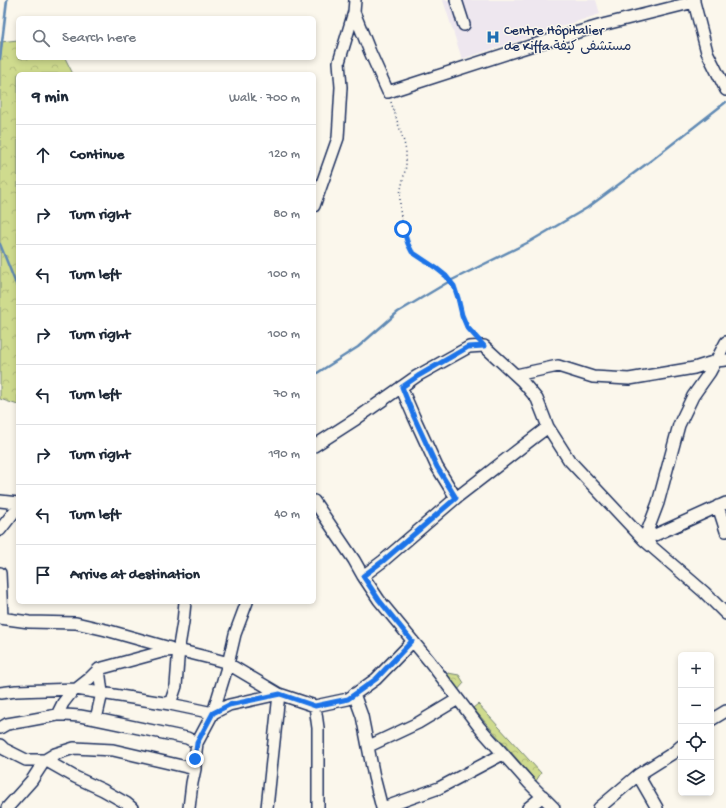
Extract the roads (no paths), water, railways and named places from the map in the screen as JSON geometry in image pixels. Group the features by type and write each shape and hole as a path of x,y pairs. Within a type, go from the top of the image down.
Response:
{"street":[{"path":"316,200 338,138 341,87 339,62 354,12 355,0"},
{"path":"456,0 464,25"},
{"path":"354,12 388,92 530,46 694,1 707,52 726,90"},
{"path":"644,540 658,503 679,425 693,396 710,372 721,360 726,342"},
{"path":"316,445 418,376 468,347 484,346 516,375 537,399 548,427 569,460 644,540 704,592 726,614"},
{"path":"516,375 558,366 593,377 629,379 694,368 721,360"},
{"path":"402,387 437,467 456,498"},
{"path":"363,576 383,561 456,498 548,427"},
{"path":"0,501 16,503"},
{"path":"316,503 379,600 480,728 554,808"},
{"path":"644,540 722,504 726,531"},
{"path":"0,530 16,512"},
{"path":"0,573 1,618 29,622 76,623 106,630 163,647 214,659 228,664 280,694 315,706 348,699 376,679 412,641"},
{"path":"170,704 176,686 178,650 185,604"},
{"path":"189,808 197,743 213,713 246,604"},
{"path":"57,715 63,703 70,694 99,669 165,651 178,650"},
{"path":"96,719 102,693 99,669"},
{"path":"0,693 76,689 170,704 213,713 229,705 280,694"},
{"path":"267,808 280,694"},
{"path":"354,694 362,716 374,777 382,808 439,788 503,754"},
{"path":"369,746 418,723 458,699"},
{"path":"315,706 318,728 318,808"},
{"path":"714,718 726,711"},
{"path":"0,728 7,724 57,715 80,716 187,738 197,743"},
{"path":"0,745 26,760 45,760 75,777 103,790 132,808"},
{"path":"7,808 32,780 45,760 55,754 74,748 113,750 195,769"},
{"path":"599,808 638,775 678,749"},
{"path":"638,775 657,808"},
{"path":"528,808 542,796"}],"waterway":[{"path":"0,59 7,0"},
{"path":"316,374 358,347 398,312 450,281 529,242 587,208 726,102"},
{"path":"0,244 16,284"}],"place":[{"name":"Centre Hôpitalier de Kiffa مستشفى كيفة","path":"493,37"}]}
